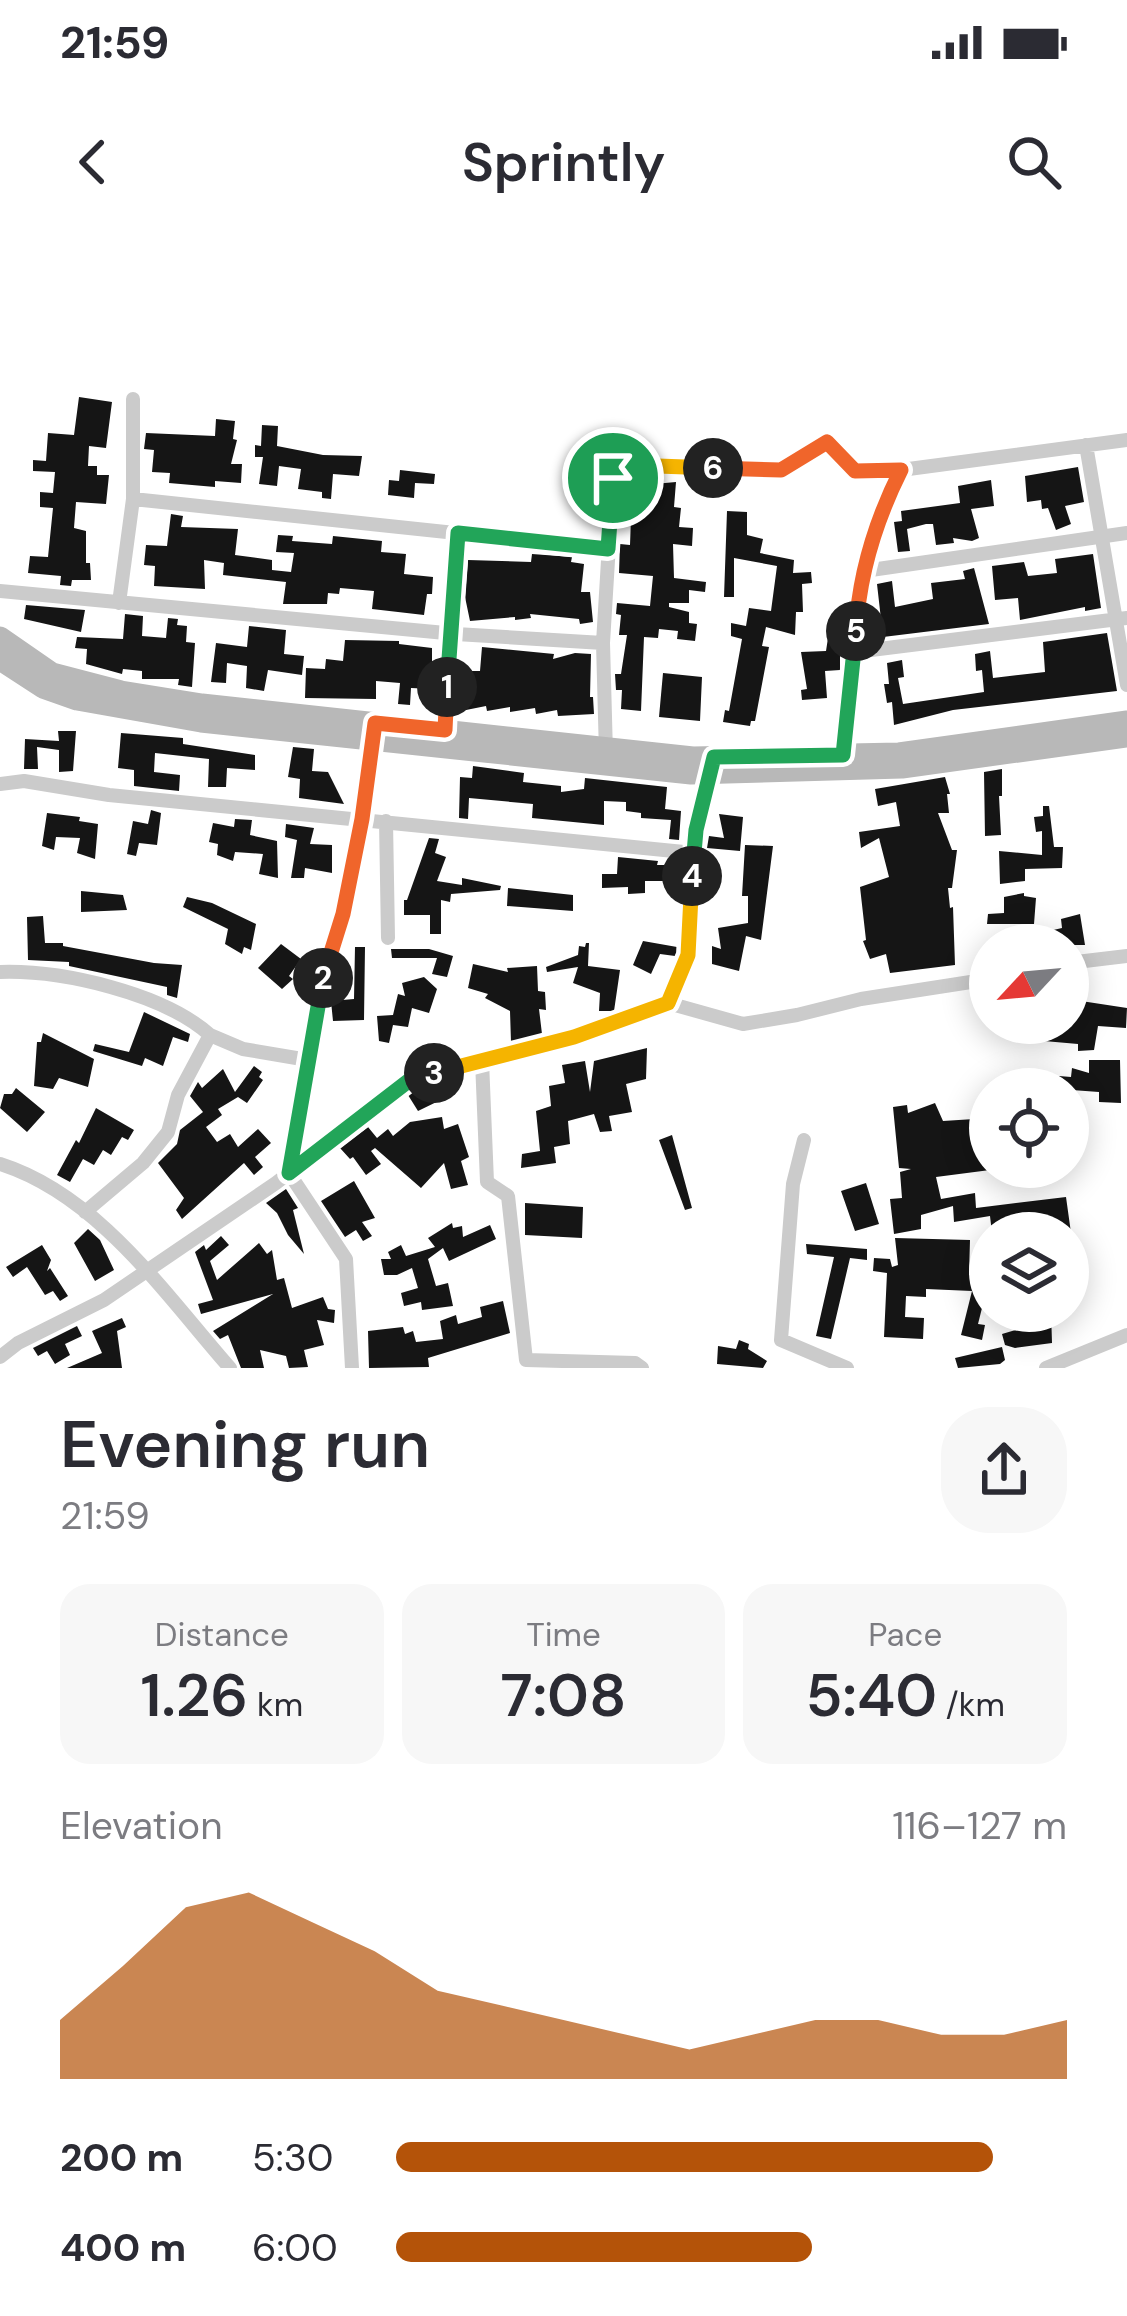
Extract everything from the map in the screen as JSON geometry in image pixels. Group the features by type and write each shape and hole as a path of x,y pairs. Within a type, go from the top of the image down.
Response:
{"main road":[{"path":"0,637 52,673 82,683 374,731 606,756 712,765 843,763 902,768 1127,737"},
{"path":"0,660 44,688 77,700 201,722 374,731"},
{"path":"843,763 1127,722"}],"street":[{"path":"119,603 133,499 134,399"},
{"path":"606,756 603,643 613,478 630,465 781,470 827,442 855,471 901,470 1127,440"},
{"path":"1086,445 1121,619 1127,685"},
{"path":"843,763 858,596 878,517 901,470"},
{"path":"133,499 608,549"},
{"path":"445,739 458,533"},
{"path":"864,571 1127,533"},
{"path":"0,591 449,634 603,643"},
{"path":"855,652 1121,619"},
{"path":"352,1368 346,1259 289,1173 325,968 343,914 362,819 374,731"},
{"path":"668,1003 688,955 694,853 712,765"},
{"path":"0,784 24,781 109,795 694,853"},
{"path":"386,821 388,938"},
{"path":"1089,961 1127,956"},
{"path":"0,972 28,971 141,996 243,1049 308,1060"},
{"path":"0,1358 18,1343 104,1300 289,1173 411,1079 574,1037 668,1003 743,1024 969,982"},
{"path":"85,1212 143,1162 168,1132 178,1095 210,1035"},
{"path":"482,1061 488,1182 508,1196 526,1360"},
{"path":"805,1140 794,1184 781,1340 847,1368"},
{"path":"0,1164 22,1171 85,1212 230,1368"},
{"path":"1046,1368 1127,1335"},
{"path":"508,1368 526,1360 635,1363 641,1368"}],"building":[{"path":"79,397 112,402 106,448 89,446 88,466 97,466 97,475 109,475 106,504 76,502 74,528 86,531 91,580 72,580 71,586 60,585 61,576 28,573 30,556 48,557 53,508 40,507 40,492 53,493 55,472 33,471 33,460 46,461 48,433 74,435"},
{"path":"216,419 235,421 233,439 237,440 231,464 242,464 241,483 215,481 215,487 169,483 170,473 152,472 154,450 144,449 146,433 215,436"},
{"path":"262,425 278,426 277,446 362,456 359,476 333,474 331,499 322,498 322,492 298,489 301,469 279,466 277,486 259,484 263,457 255,457 255,445 261,446"},
{"path":"1078,467 1084,502 1065,506 1071,524 1056,530 1041,500 1027,502 1025,476"},
{"path":"400,470 435,474 434,484 415,483 414,498 388,495 389,480 399,481"},
{"path":"991,480 994,506 971,509 979,538 953,538 954,543 936,545 933,524 926,524 907,529 910,551 898,552 894,522 902,521 901,511 960,503 958,486"},
{"path":"676,482 674,507 681,508 679,527 693,528 692,546 673,544 674,578 706,582 705,592 689,590 689,603 669,603 669,607 689,612 689,623 697,624 695,641 677,639 678,631 659,629 658,638 644,637 641,711 621,709 622,690 616,690 615,674 621,674 627,635 619,635 617,603 650,606 653,576 619,573 620,544 630,545 631,518 622,518 623,501 653,503 654,484"},
{"path":"727,511 747,512 747,535 763,539 760,553 794,560 793,573 811,572 812,583 802,584 803,612 796,612 795,635 766,627 762,646 769,647 755,721 750,726 723,722 742,639 731,636 731,623 746,626 749,608 771,611 777,566 734,558 734,597 724,597"},
{"path":"171,514 183,516 181,527 238,529 235,555 272,560 272,570 291,572 294,553 276,552 278,535 293,536 292,541 332,544 333,536 382,541 381,552 406,554 404,574 433,577 432,594 427,594 424,615 372,609 374,591 340,588 339,594 328,593 327,604 283,604 286,582 223,575 224,563 204,560 205,589 154,586 155,566 144,565 146,545 167,546"},
{"path":"532,554 572,557 571,562 584,564 581,592 590,592 593,622 580,624 579,619 530,614 531,618 515,620 470,621 465,597 468,560 531,562"},
{"path":"1093,554 1101,608 1020,620 1018,598 995,600 992,566 1024,562 1028,576 1057,573 1055,559"},
{"path":"974,568 989,624 883,637 877,584 892,581 895,607 933,599 931,583 965,579 963,571"},
{"path":"26,605 85,610 81,632 24,619"},
{"path":"125,614 143,616 142,636 166,638 168,618 187,626 186,642 195,643 192,687 178,685 179,679 142,679 142,671 123,669 122,674 86,664 87,649 75,648 77,637 123,639"},
{"path":"249,626 286,630 284,654 304,656 302,675 268,670 264,691 246,688 247,666 227,663 226,683 211,682 216,643 247,647"},
{"path":"1107,633 1117,691 953,710 894,725 884,684 889,684 887,663 902,660 904,677 898,678 903,704 984,692 975,654 990,651 993,678 1045,672 1043,642"},
{"path":"828,638 840,639 840,670 825,671 827,698 802,700 801,690 807,689 801,652 826,651"},
{"path":"345,640 399,641 432,648 432,689 411,688 410,705 398,704 400,683 376,681 376,699 305,698 306,668 325,669 326,659 343,661"},
{"path":"482,647 554,654 553,659 591,654 594,714 558,716 557,710 536,714 535,708 510,712 510,707 487,711 486,706 466,710 461,671 480,671"},
{"path":"663,673 702,677 700,721 659,717"},
{"path":"58,731 76,731 73,771 59,772 59,750 37,747 38,769 24,769 25,739 59,741"},
{"path":"121,733 183,738 183,744 255,755 255,770 227,768 226,787 208,787 209,759 155,753 154,772 180,775 179,791 134,786 134,770 118,768"},
{"path":"293,747 314,749 312,771 328,772 344,804 299,798 300,779 288,777"},
{"path":"473,766 524,773 523,782 561,786 561,792 584,789 585,778 667,787 665,809 681,811 679,840 669,839 671,820 641,818 641,813 626,811 626,802 604,801 604,825 532,818 533,804 469,798 468,819 459,818 460,777 472,778"},
{"path":"1002,769 1001,835 985,836 984,772"},
{"path":"945,777 949,813 938,813 952,850 957,850 952,888 948,888 955,965 890,973 886,954 870,959 863,941 860,887 889,877 879,838 861,848 859,832 900,826 896,802 878,806 875,789"},
{"path":"1043,806 1049,806 1054,847 1063,847 1062,868 1025,869 1025,881 1000,884 999,851 1042,855 1042,831 1036,832 1034,817 1043,816"},
{"path":"151,810 161,813 157,845 139,843 136,856 127,854 133,821 148,824"},
{"path":"47,813 98,824 95,859 77,853 80,838 56,837 54,850 42,846"},
{"path":"719,814 743,817 740,851 707,848 709,836 724,838"},
{"path":"235,819 252,820 250,835 277,841 278,878 259,874 263,854 235,852 233,861 217,855 218,844 209,842 213,823 234,827"},
{"path":"286,824 314,828 310,844 332,845 332,873 305,868 304,878 291,878 297,840 285,837"},
{"path":"429,838 439,839 435,853 446,857 437,881 462,885 462,878 501,886 500,890 451,894 450,902 441,900 441,934 430,934 430,915 404,915 404,900"},
{"path":"745,845 773,846 761,940 746,936 739,971 712,964 712,946 721,949 718,928 748,923 748,896 742,896"},
{"path":"618,857 658,861 657,865 665,865 665,881 645,881 645,893 628,894 628,887 602,888 602,874 617,874"},
{"path":"508,888 573,895 573,911 507,906"},
{"path":"81,891 123,895 127,910 81,912"},
{"path":"1024,893 1036,898 1034,924 987,924 988,914 1004,913 1004,897"},
{"path":"187,897 256,924 251,950 244,947 242,954 225,944 228,929 183,907"},
{"path":"1080,914 1082,924 1062,924 1061,919"},
{"path":"43,916 45,943 182,965 177,998 167,995 167,987 69,966 69,962 28,960 27,917"},
{"path":"643,941 677,947 677,952 675,956 660,954 651,974 633,965"},
{"path":"586,943 588,966 620,970 614,1011 599,1011 600,993 573,983 578,967 547,972 546,967 578,955 579,946"},
{"path":"281,944 301,959 289,976 293,979 282,989 258,968"},
{"path":"355,947 365,947 364,1020 333,1021 331,1001 354,999"},
{"path":"391,949 429,949 453,956 447,977 432,974 437,958 392,958"},
{"path":"473,964 508,972 507,968 537,966 538,991 545,992 546,1010 539,1009 542,1034 511,1042 510,1011 485,998 488,994 468,988"},
{"path":"424,977 437,989 429,1013 412,1008 408,1027 393,1025 389,1043 379,1041 377,1016 393,1015 398,994 405,996 402,983"},
{"path":"1089,1002 1127,1008 1126,1028 1098,1026 1094,1050 1078,1051 1078,1044 1089,1044"},
{"path":"144,1012 190,1034 188,1042 173,1037 163,1066 145,1058 142,1066 93,1051 95,1044 129,1052"},
{"path":"43,1033 94,1059 88,1087 59,1078 53,1089 34,1086 37,1042"},
{"path":"647,1048 646,1079 626,1084 632,1112 609,1116 612,1131 600,1132 594,1114 568,1121 570,1144 554,1147 556,1163 521,1168 522,1154 540,1151 536,1111 551,1106 549,1086 565,1083 562,1065 585,1061 590,1092 594,1061"},
{"path":"1089,1060 1120,1060 1121,1103 1099,1102 1099,1092 1089,1091"},
{"path":"254,1066 263,1080 247,1103 238,1097 218,1109 222,1115 206,1127 217,1142 230,1134 238,1147 258,1129 271,1143 255,1157 263,1167 254,1175 244,1163 182,1219 176,1210 184,1198 158,1163 177,1144 180,1130 203,1112 190,1096 198,1082 202,1088 223,1069 235,1092"},
{"path":"449,1081 455,1093 418,1111 408,1095 416,1089"},
{"path":"16,1088 45,1112 27,1132 0,1108 4,1094"},
{"path":"935,1103 943,1121 969,1119 969,1173 936,1177 941,1199 975,1193 976,1208 1066,1197 1068,1212 969,1212 969,1220 954,1222 953,1206 921,1215 921,1229 894,1234 890,1199 902,1198 900,1172 911,1169 899,1168 893,1107 907,1105 908,1113"},
{"path":"96,1108 134,1130 128,1140 122,1137 111,1155 103,1150 94,1165 83,1159 70,1182 57,1175"},
{"path":"442,1117 444,1129 458,1124 469,1157 461,1161 468,1185 451,1189 444,1163 421,1188 375,1148 371,1151 381,1164 366,1175 340,1148 368,1127 377,1138 388,1129 393,1136 410,1122"},
{"path":"672,1135 692,1208 685,1210 659,1140"},
{"path":"354,1181 375,1218 362,1222 372,1236 363,1241 356,1230 345,1237 321,1201"},
{"path":"866,1183 879,1224 855,1231 841,1191"},
{"path":"286,1189 298,1208 293,1210 304,1254 266,1203"},
{"path":"525,1203 583,1207 582,1238 525,1235"},
{"path":"452,1223 453,1228 462,1226 463,1237 490,1225 496,1239 449,1261 443,1248 428,1259 436,1286 448,1283 453,1306 422,1310 421,1302 404,1306 401,1293 418,1288 412,1268 384,1275 381,1259 391,1259 388,1252 401,1245 406,1256 435,1247 428,1238"},
{"path":"88,1229 100,1240 114,1270 95,1281 74,1243"},
{"path":"221,1236 229,1245 210,1261 217,1280 259,1243 267,1254 272,1250 277,1280 284,1278 292,1308 323,1297 328,1309 335,1310 334,1323 317,1320 324,1345 304,1350 308,1367 289,1368 286,1356 260,1350 264,1368 241,1368 228,1335 220,1339 213,1331 273,1294 201,1314 198,1304 213,1300 195,1252 204,1245 206,1250"},
{"path":"895,1238 969,1240 969,1291 926,1289 926,1297 906,1296 905,1317 924,1318 923,1339 884,1337 887,1273 873,1271 874,1258 898,1265"},
{"path":"806,1244 867,1249 867,1260 850,1258 831,1339 816,1336 834,1257 807,1254"},
{"path":"42,1245 51,1260 47,1271 50,1268 68,1296 60,1301 53,1291 45,1295 27,1267 13,1277 6,1267"},
{"path":"503,1301 510,1333 428,1358 429,1367 369,1368 368,1331 403,1327 405,1334 413,1331 416,1342 443,1339 440,1321 456,1315 458,1324 482,1317 480,1307"},
{"path":"969,1303 969,1332 984,1332 982,1340 961,1335"},
{"path":"122,1318 126,1327 117,1331 122,1368 67,1368 102,1353 92,1331"},
{"path":"77,1326 82,1336 65,1344 70,1355 55,1364 47,1351 38,1356 33,1348"},
{"path":"1052,1332 1052,1343 1015,1348 1005,1345 1002,1334"},
{"path":"739,1340 767,1361 763,1368 717,1364 718,1346 736,1349"},
{"path":"1002,1347 1005,1360 1000,1364 958,1368 955,1358"}],"route":[{"path":"827,442 855,471 901,470 878,517 858,596 843,755 714,757 696,830 688,955 668,1003 574,1037 411,1079 289,1173 325,968 343,914 362,819 375,723 445,730 458,533 608,549 613,478 630,465 781,470 827,442"}]}
